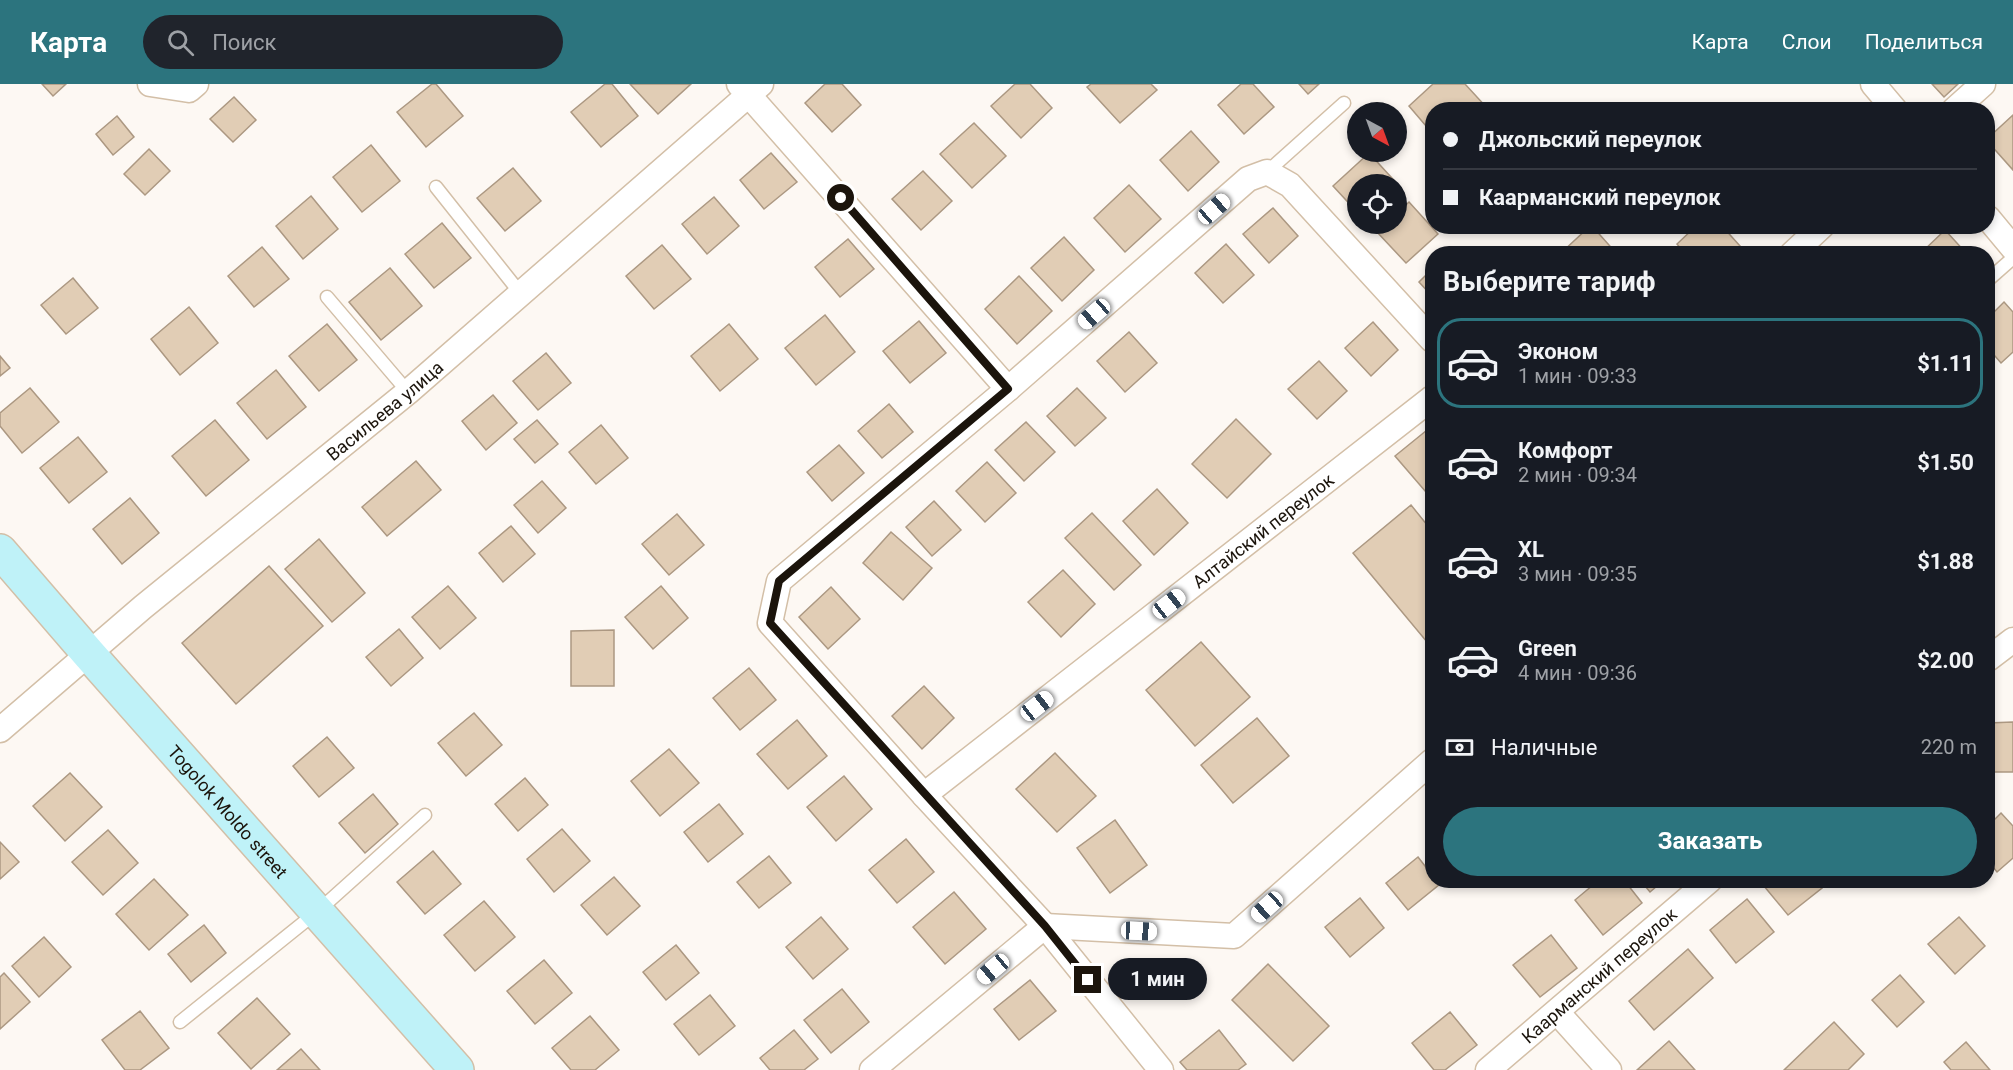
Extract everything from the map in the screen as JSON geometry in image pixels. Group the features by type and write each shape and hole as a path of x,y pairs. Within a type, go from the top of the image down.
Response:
{"main road":[{"name":"Togolok Moldo street","path":"0,551 457,1070"}],"street":[{"path":"150,84 189,90 196,84"},
{"path":"1873,84 1888,102"},
{"path":"1963,102 1983,84"},
{"path":"750,88 1008,389"},
{"name":"Васильева улица","path":"0,730 152,599 408,392 521,294 750,88"},
{"path":"1161,1070 1045,926 770,623 779,581 1008,389 1248,180 1267,172 1290,185 1425,332"},
{"path":"1995,226 2013,248"},
{"path":"1801,246 1813,234"},
{"name":"Алтайский переулок","path":"924,795 1425,403"},
{"path":"1995,654 2013,640"},
{"path":"872,1070 1045,926 1234,936 1425,767"},
{"name":"Каарманский переулок","path":"1488,1070 1701,888"},
{"path":"1557,1012 1609,1070"}],"lane":[{"path":"1267,172 1344,103"},
{"path":"436,187 521,294"},
{"path":"1995,274 2013,258"},
{"path":"327,297 408,392"},
{"path":"180,1022 318,911 425,815"}],"building":[{"path":"42,84 66,84 53,96"},
{"path":"432,84 436,84 463,116 426,147 397,112"},
{"path":"605,84 612,84 638,116 601,147 571,112"},
{"path":"630,84 691,84 658,114"},
{"path":"825,84 842,84 861,105 832,132 805,103"},
{"path":"1015,84 1030,84 1052,108 1021,138 991,106"},
{"path":"1091,84 1151,84 1157,90 1120,123 1087,87"},
{"path":"1241,84 1253,84 1274,107 1244,134 1218,105"},
{"path":"1299,84 1319,84 1308,94"},
{"path":"1433,84 1465,84 1482,102 1425,102 1425,125 1409,106"},
{"path":"1932,84 1958,84 1944,97"},
{"path":"234,97 256,120 233,142 210,119"},
{"path":"2013,115 2013,170 1995,150 1995,132"},
{"path":"117,116 134,137 113,155 96,134"},
{"path":"974,123 1006,156 972,188 940,154"},
{"path":"1191,131 1219,162 1188,191 1160,160"},
{"path":"371,145 400,181 362,212 333,177"},
{"path":"149,149 170,171 145,195 124,174"},
{"path":"771,153 797,182 764,209 740,180"},
{"path":"1359,162 1377,162 1388,174 1347,174 1347,201 1333,186"},
{"path":"513,168 541,201 505,231 477,198"},
{"path":"923,171 952,201 921,230 892,199"},
{"path":"1129,185 1161,219 1125,252 1094,218"},
{"path":"311,196 338,229 303,259 276,226"},
{"path":"714,197 739,226 707,254 682,224"},
{"path":"1409,202 1425,220 1425,234 1438,234 1406,263 1379,234 1407,234 1407,204"},
{"path":"1273,208 1298,236 1269,263 1243,234"},
{"path":"442,223 471,258 434,288 405,254"},
{"path":"1581,234 1599,234 1610,246 1569,246"},
{"path":"1688,234 1729,234 1740,246 1679,246 1677,244"},
{"path":"1941,234 1949,234 1960,246 1928,246"},
{"path":"1064,237 1094,270 1062,301 1031,268"},
{"path":"848,239 874,269 840,297 815,267"},
{"path":"1226,244 1254,275 1223,303 1195,273"},
{"path":"662,245 691,279 654,309 626,276"},
{"path":"262,247 289,279 254,307 228,276"},
{"path":"390,268 422,306 381,340 349,302"},
{"path":"1019,276 1052,311 1017,344 985,309"},
{"path":"1425,276 1425,288 1419,282"},
{"path":"73,278 98,308 66,334 41,305"},
{"path":"2004,302 2013,312 2013,352 2001,363 1995,356 1995,311"},
{"path":"189,307 218,343 180,375 151,339"},
{"path":"825,315 855,352 816,385 785,348"},
{"path":"919,321 946,353 910,383 883,351"},
{"path":"1373,322 1398,350 1371,376 1345,348"},
{"path":"327,324 357,360 319,391 289,356"},
{"path":"729,324 758,359 720,391 691,356"},
{"path":"1129,332 1157,363 1125,392 1097,361"},
{"path":"546,353 571,383 538,410 513,381"},
{"path":"0,356 10,368 0,376"},
{"path":"1319,361 1347,391 1317,419 1288,389"},
{"path":"276,370 306,407 267,439 237,403"},
{"path":"30,388 59,422 22,453 0,426 0,413"},
{"path":"1077,388 1106,418 1075,446 1047,416"},
{"path":"493,395 517,423 486,450 462,421"},
{"path":"889,404 913,432 882,458 858,431"},
{"path":"1236,419 1271,454 1227,498 1192,464"},
{"path":"215,420 249,460 206,496 172,456"},
{"path":"537,420 558,444 535,463 514,439"},
{"path":"1026,422 1055,452 1024,481 995,450"},
{"path":"601,425 628,458 596,484 569,452"},
{"path":"1425,432 1425,491 1395,456"},
{"path":"78,437 107,472 69,503 40,468"},
{"path":"839,445 864,473 832,501 807,472"},
{"path":"416,461 441,490 387,536 362,507"},
{"path":"987,462 1016,493 985,522 956,491"},
{"path":"542,481 566,508 538,533 514,505"},
{"path":"1157,489 1188,523 1154,555 1123,521"},
{"path":"130,498 159,533 122,564 93,529"},
{"path":"934,501 961,530 932,556 906,527"},
{"path":"1411,505 1425,522 1425,640 1353,553"},
{"path":"1092,513 1141,565 1114,590 1065,538"},
{"path":"677,514 704,545 669,575 642,544"},
{"path":"511,526 535,554 503,582 479,553"},
{"path":"891,532 932,568 903,600 863,563"},
{"path":"319,539 365,593 332,622 285,569"},
{"path":"269,566 323,626 236,704 182,643"},
{"path":"1063,570 1095,604 1061,637 1028,602"},
{"path":"448,586 476,618 440,649 412,617"},
{"path":"661,586 688,618 653,649 625,617"},
{"path":"831,587 860,619 828,649 799,617"},
{"path":"399,629 423,658 391,686 366,657"},
{"path":"614,630 614,686 571,686 571,631"},
{"path":"1201,642 1250,697 1195,746 1146,690"},
{"path":"749,668 776,700 740,730 713,698"},
{"path":"924,686 954,718 922,749 892,716"},
{"path":"474,713 502,745 466,776 438,743"},
{"path":"1257,718 1289,756 1233,803 1201,765"},
{"path":"797,720 827,756 788,789 757,754"},
{"path":"2013,722 2013,772 1995,772 1995,723"},
{"path":"327,737 354,768 319,797 293,766"},
{"path":"669,749 699,783 660,816 631,781"},
{"path":"1055,753 1096,796 1057,832 1016,789"},
{"path":"70,773 102,807 65,841 33,806"},
{"path":"844,776 872,809 836,841 807,807"},
{"path":"525,778 548,805 518,831 495,804"},
{"path":"373,794 398,824 365,853 339,823"},
{"path":"719,804 743,834 708,862 684,832"},
{"path":"2001,813 2013,826 2013,858 1997,872 1995,870 1995,819"},
{"path":"1115,820 1147,865 1110,893 1077,848"},
{"path":"562,829 590,861 554,892 527,859"},
{"path":"108,830 138,863 103,895 72,862"},
{"path":"906,839 934,872 897,903 869,870"},
{"path":"0,842 19,862 0,879"},
{"path":"433,851 461,884 425,914 397,882"},
{"path":"769,856 791,883 759,908 737,882"},
{"path":"1418,857 1425,866 1425,888 1435,888 1408,910 1386,883"},
{"path":"614,877 640,906 607,935 581,905"},
{"path":"154,879 188,915 149,950 116,914"},
{"path":"1589,888 1630,888 1642,903 1603,935 1575,900"},
{"path":"1766,888 1822,888 1788,915"},
{"path":"954,892 986,929 945,964 913,927"},
{"path":"1360,898 1384,928 1350,957 1325,927"},
{"path":"1747,899 1774,932 1736,963 1710,930"},
{"path":"484,901 515,937 475,971 444,935"},
{"path":"821,917 848,949 813,979 786,947"},
{"path":"1959,917 1985,946 1955,974 1928,944"},
{"path":"204,925 226,953 191,982 168,954"},
{"path":"1551,935 1577,968 1540,997 1513,965"},
{"path":"44,937 71,967 39,997 12,966"},
{"path":"676,945 699,973 666,1000 643,972"},
{"path":"1688,949 1713,978 1654,1030 1629,1001"},
{"path":"544,960 572,993 535,1024 507,991"},
{"path":"1268,964 1329,1026 1293,1061 1232,1000"},
{"path":"4,973 30,1002 0,1029 0,977"},
{"path":"1900,975 1924,1002 1897,1027 1872,1000"},
{"path":"1030,980 1056,1011 1019,1040 994,1009"},
{"path":"842,989 869,1022 831,1053 804,1020"},
{"path":"710,995 735,1026 699,1055 674,1024"},
{"path":"257,998 290,1034 251,1069 218,1033"},
{"path":"140,1011 169,1048 140,1070 125,1070 102,1040"},
{"path":"1450,1012 1477,1045 1445,1070 1434,1070 1412,1043"},
{"path":"590,1016 619,1050 595,1070 571,1070 552,1048"},
{"path":"1834,1022 1864,1054 1848,1070 1784,1070"},
{"path":"794,1030 818,1059 804,1070 770,1070 760,1058"},
{"path":"1219,1030 1246,1064 1238,1070 1187,1070 1180,1062"},
{"path":"1669,1041 1695,1070 1637,1070"},
{"path":"1966,1042 1990,1070 1951,1070 1944,1062"},
{"path":"301,1049 320,1070 277,1070"}],"route":[{"path":"841,198 1008,389 779,581 770,623 1045,926 1088,980"}]}
